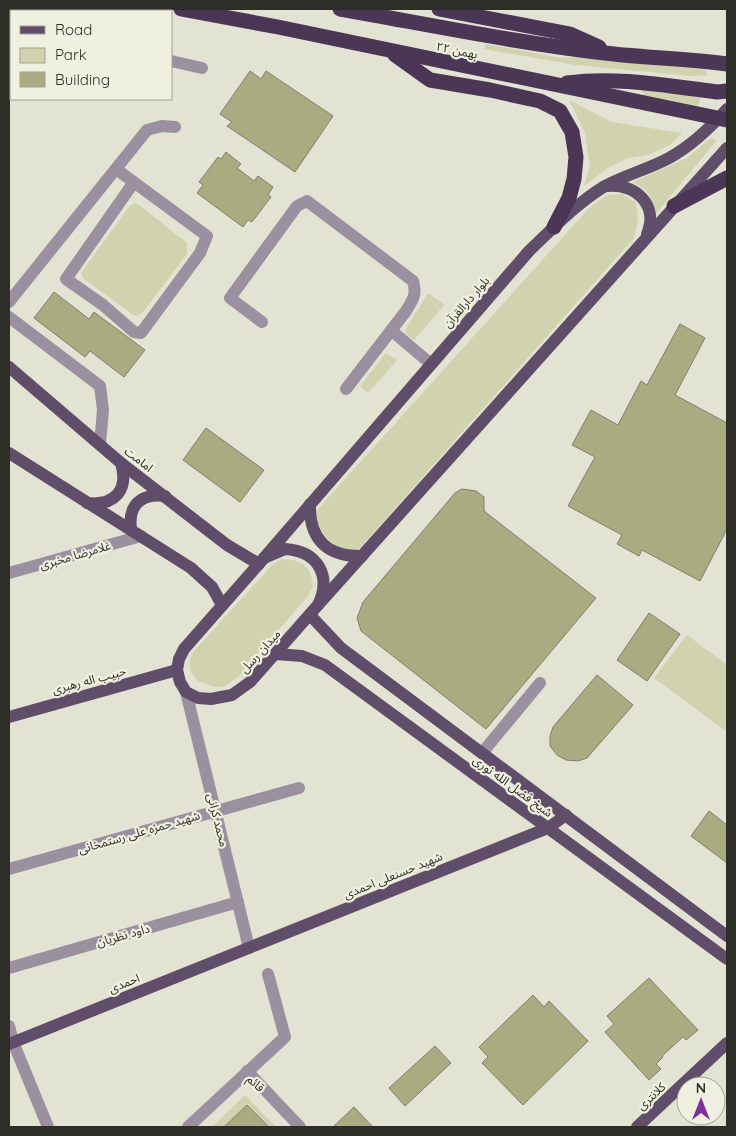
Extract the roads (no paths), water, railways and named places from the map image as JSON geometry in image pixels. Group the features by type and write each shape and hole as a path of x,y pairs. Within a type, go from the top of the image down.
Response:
{"highway":[{"name":"۲۲ بهمن","path":"181,9 278,27 553,85 725,116"},
{"name":"۲۲ بهمن","path":"340,9 514,40 614,54 727,64"},
{"path":"439,9 570,34 614,54"},
{"path":"172,18 278,27"},
{"path":"390,51 430,80 540,101 560,111 572,132 576,156 574,179 569,198 554,227"},
{"path":"698,60 727,56"},
{"path":"553,85 589,80 717,92 727,91"},
{"path":"674,206 727,178"}],"main road":[{"name":"بلوار دارالقرآن","path":"261,561 529,251 554,227 605,186 636,171 668,159 725,116"},
{"path":"314,610 727,148"},
{"path":"605,186 623,186 640,194 647,204 650,216 650,228 645,239"},
{"name":"امامت","path":"9,367 121,463 227,545 261,561"},
{"path":"9,452 203,577 212,587 222,605"},
{"path":"87,503 98,504 109,501 118,494 123,485 124,474 121,463"},
{"path":"136,533 130,518 134,506 142,498 153,494 165,496"},
{"path":"310,504 312,526 322,544 334,552 348,557 362,556"},
{"name":"میدان رسل","path":"177,670 184,648 261,561 285,549 297,550 307,554 316,562 322,572 324,583 323,595 314,610 250,682 232,695 211,699 198,698 186,692"},
{"name":"شیخ فضل الله نوری","path":"314,610 341,648 727,936"},
{"name":"شیخ فضل الله نوری","path":"276,654 302,656 325,666 727,959"},
{"path":"177,670 180,682 186,692"},
{"name":"حبیب اله رهبری","path":"9,716 177,670"},
{"name":"شهید حسنعلی احمدی","path":"249,948 548,828 566,816"},
{"name":"احمدی","path":"11,1043 249,948"},
{"name":"کلانتری","path":"637,1127 727,1044"}],"street":[{"path":"172,61 202,68"},
{"path":"9,302 147,130 162,126 175,127"},
{"path":"116,168 207,236 200,253 141,333 134,332 66,279 134,182"},
{"path":"262,322 230,298 296,206 307,201 413,281 415,290 413,301 346,389"},
{"path":"9,317 100,386 103,410 100,444"},
{"path":"392,331 431,364"},
{"name":"غلامرضا مخبری","path":"9,573 136,533"},
{"path":"482,753 540,683"},
{"name":"محمد کرانی","path":"186,692 249,948"},
{"name":"شهید حمزه علی رستمخانی","path":"9,869 299,788"},
{"name":"داود نظریان","path":"9,968 238,902"},
{"path":"247,1071 285,1038 268,974"},
{"path":"9,1026 11,1043 48,1127"},
{"name":"قائم","path":"188,1127 247,1071 300,1127"}]}
